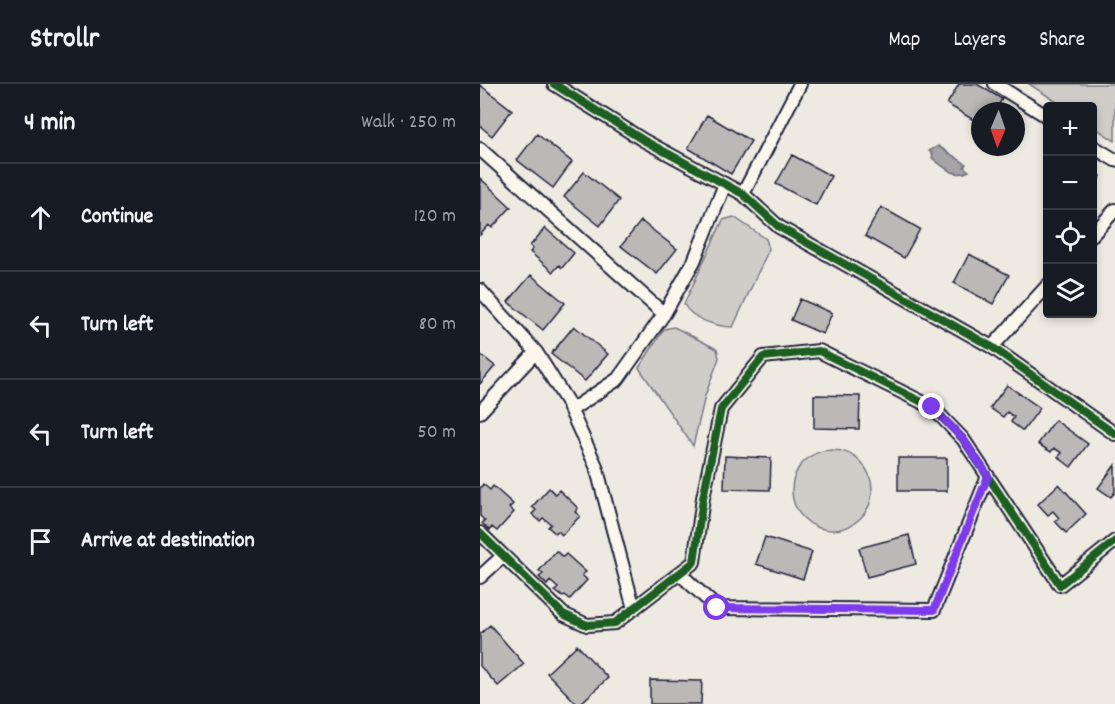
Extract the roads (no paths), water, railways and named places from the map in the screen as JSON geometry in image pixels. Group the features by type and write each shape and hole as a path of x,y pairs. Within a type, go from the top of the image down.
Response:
{"street":[{"path":"554,84 643,140 743,194 779,227 992,347 1115,434"},
{"path":"743,194 800,84"},
{"path":"995,84 1043,114"},
{"path":"480,149 664,314"},
{"path":"1097,149 1115,160"},
{"path":"571,410 618,379 664,314 694,261 725,184"},
{"path":"1097,230 1115,210"},
{"path":"992,347 1043,290"},
{"path":"482,295 536,352 571,410 596,466 634,609"},
{"path":"480,533 563,614 587,625 615,623 694,562 703,498 721,409 763,357 819,351 932,407 963,439 1060,585 1115,541"},
{"path":"480,412 536,352"},
{"path":"680,573 717,608 934,610 988,476"},
{"path":"480,577 503,556"}]}
